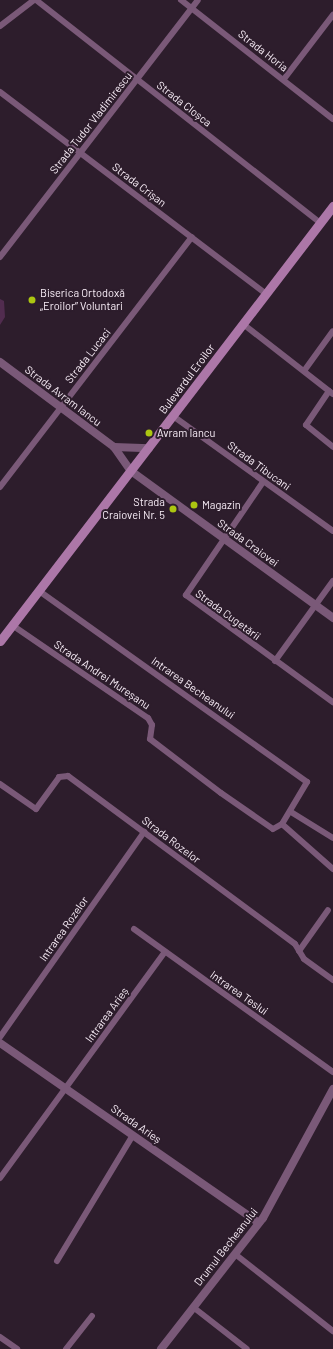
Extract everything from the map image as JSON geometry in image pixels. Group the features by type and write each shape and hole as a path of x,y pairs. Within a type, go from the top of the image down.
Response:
{"main road":[{"name":"Bulevardul Eroilor","path":"2,634 12,626 333,206"}],"street":[{"path":"0,26 26,2 35,0"},
{"name":"Strada Cloșca","path":"35,0 320,223"},
{"name":"Strada Horia","path":"181,0 284,79 333,119"},
{"name":"Strada Tudor Vladimirescu","path":"0,257 198,0"},
{"path":"284,79 333,15"},
{"name":"Strada Crișan","path":"0,92 266,294"},
{"name":"Strada Lucaci","path":"0,487 192,237"},
{"path":"243,324 331,392 306,425 333,447"},
{"path":"304,371 333,331"},
{"name":"Strada Avram Iancu","path":"0,362 114,447 131,471"},
{"name":"Strada Țibucani","path":"173,416 333,531"},
{"path":"114,447 148,448"},
{"name":"Strada Craiovei","path":"131,471 333,618"},
{"name":"Strada Cugetării","path":"263,482 186,595 333,702"},
{"path":"275,661 333,581"},
{"name":"Intrarea Becheanului","path":"39,591 307,782 291,812 282,824"},
{"name":"Strada Andrei Mureșanu","path":"12,626 148,718 152,725 150,739 221,793 273,829 282,824"},
{"name":"Strada Rozelor","path":"0,784 36,809 59,777 68,776 144,832 299,951 333,980"},
{"path":"291,812 333,838"},
{"path":"282,824 333,870"},
{"name":"Intrarea Rozelor","path":"1,1043 144,832"},
{"path":"299,951 328,910"},
{"name":"Intrarea Teslui","path":"134,930 333,1072"},
{"name":"Intrarea Arieș","path":"0,1178 165,952"},
{"name":"Strada Arieș","path":"1,1043 260,1223"},
{"name":"Drumul Becheanului","path":"161,1349 260,1223 333,1089"},
{"path":"57,1261 133,1135"},
{"path":"235,1254 333,1331"},
{"path":"193,1307 247,1349"},
{"path":"66,1349 92,1316"},
{"path":"0,1337 17,1349"}],"shaded area":[{"path":"0,299 4,301 5,317 0,325"}],"place":[{"name":"Biserica Ortodoxă „Eroilor” Voluntari","path":"32,300"},
{"name":"Avram Iancu","path":"149,433"},
{"name":"Magazin","path":"194,505"},
{"name":"Strada Craiovei Nr. 5","path":"173,509"}]}
